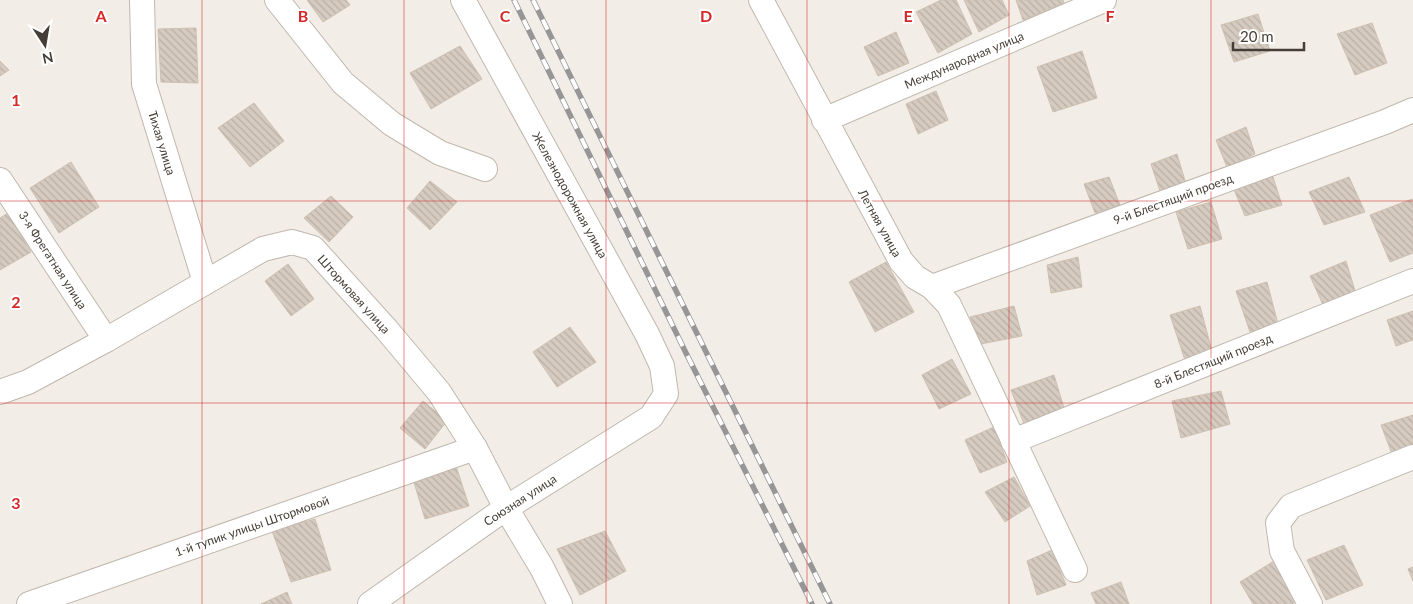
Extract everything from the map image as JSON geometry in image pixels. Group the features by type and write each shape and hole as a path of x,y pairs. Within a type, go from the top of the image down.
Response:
{"street":[{"name":"Тихая улица","path":"142,0 144,84 205,282"},
{"path":"277,0 343,83 392,124 440,153 485,169"},
{"name":"Железнодорожная улица","path":"463,0 647,334 662,366 666,394"},
{"name":"Летняя улица","path":"761,0 901,261 915,277 932,287 949,305 1075,570"},
{"name":"Международная улица","path":"824,120 1104,0"},
{"name":"9-й Блестящий проезд","path":"932,287 1385,122 1413,110"},
{"name":"3-я Фрегатная улица","path":"0,180 106,340"},
{"name":"Штормовая улица","path":"0,392 28,382 106,340 263,249 292,242 313,248 387,330 439,392 475,448 560,604"},
{"name":"8-й Блестящий проезд","path":"1013,441 1413,281"},
{"name":"Союзная улица","path":"370,604 506,508 651,417 666,394"},
{"name":"1-й тупик улицы Штормовой","path":"30,604 475,448"},
{"path":"1310,604 1282,551 1278,523 1291,506 1413,457"}],"building":[{"path":"307,0 346,0 350,5 323,22"},
{"path":"941,0 956,0 972,34 938,53 916,12"},
{"path":"964,0 1002,0 1009,15 979,32"},
{"path":"1016,0 1063,0 1064,3 1023,20"},
{"path":"1258,14 1270,51 1234,62 1221,25"},
{"path":"1372,23 1387,63 1355,75 1337,34"},
{"path":"196,28 198,83 161,82 158,29"},
{"path":"896,32 909,63 878,76 864,47"},
{"path":"460,46 482,79 431,109 410,73"},
{"path":"1082,51 1097,98 1053,112 1037,67"},
{"path":"0,61 9,70 0,76"},
{"path":"936,91 948,120 918,134 906,104"},
{"path":"254,103 284,141 250,167 218,128"},
{"path":"1246,127 1255,154 1227,167 1216,140"},
{"path":"1177,154 1186,184 1161,194 1151,164"},
{"path":"71,162 99,207 59,233 30,188"},
{"path":"1272,174 1282,205 1245,216 1233,187"},
{"path":"1109,177 1120,205 1095,213 1084,184"},
{"path":"1349,177 1365,212 1324,225 1309,192"},
{"path":"430,181 457,202 430,230 407,208"},
{"path":"331,196 353,217 329,242 304,218"},
{"path":"1412,199 1413,253 1390,262 1370,215"},
{"path":"1211,202 1222,239 1188,249 1176,212"},
{"path":"8,213 31,252 0,270 0,218"},
{"path":"1078,257 1082,287 1051,293 1047,265"},
{"path":"1346,261 1356,294 1324,307 1310,276"},
{"path":"886,262 914,312 875,332 849,282"},
{"path":"288,264 314,299 291,316 265,281"},
{"path":"1267,282 1278,324 1250,332 1236,291"},
{"path":"1014,306 1022,336 981,344 970,317"},
{"path":"1200,306 1213,355 1186,363 1170,315"},
{"path":"1413,311 1413,340 1396,346 1387,320"},
{"path":"570,327 596,362 557,387 533,352"},
{"path":"952,359 971,394 939,409 922,375"},
{"path":"1054,375 1064,408 1024,424 1011,390"},
{"path":"1221,391 1230,424 1181,438 1172,401"},
{"path":"423,401 447,421 425,449 400,428"},
{"path":"1413,415 1413,446 1392,454 1381,425"},
{"path":"994,427 1007,462 980,473 965,440"},
{"path":"456,466 469,506 425,519 413,479"},
{"path":"1014,477 1030,506 1005,522 985,492"},
{"path":"315,519 331,570 291,582 272,531"},
{"path":"605,531 626,571 580,595 557,549"},
{"path":"1344,545 1363,585 1326,600 1307,560"},
{"path":"1052,550 1066,585 1037,595 1027,561"},
{"path":"1274,561 1297,601 1292,604 1253,604 1240,582"},
{"path":"1413,567 1413,581 1408,569"},
{"path":"1121,582 1129,604 1096,604 1091,593"},
{"path":"287,592 292,604 261,604"}],"railway":[{"path":"514,0 686,353 812,604"},
{"path":"533,0 830,604"}]}
